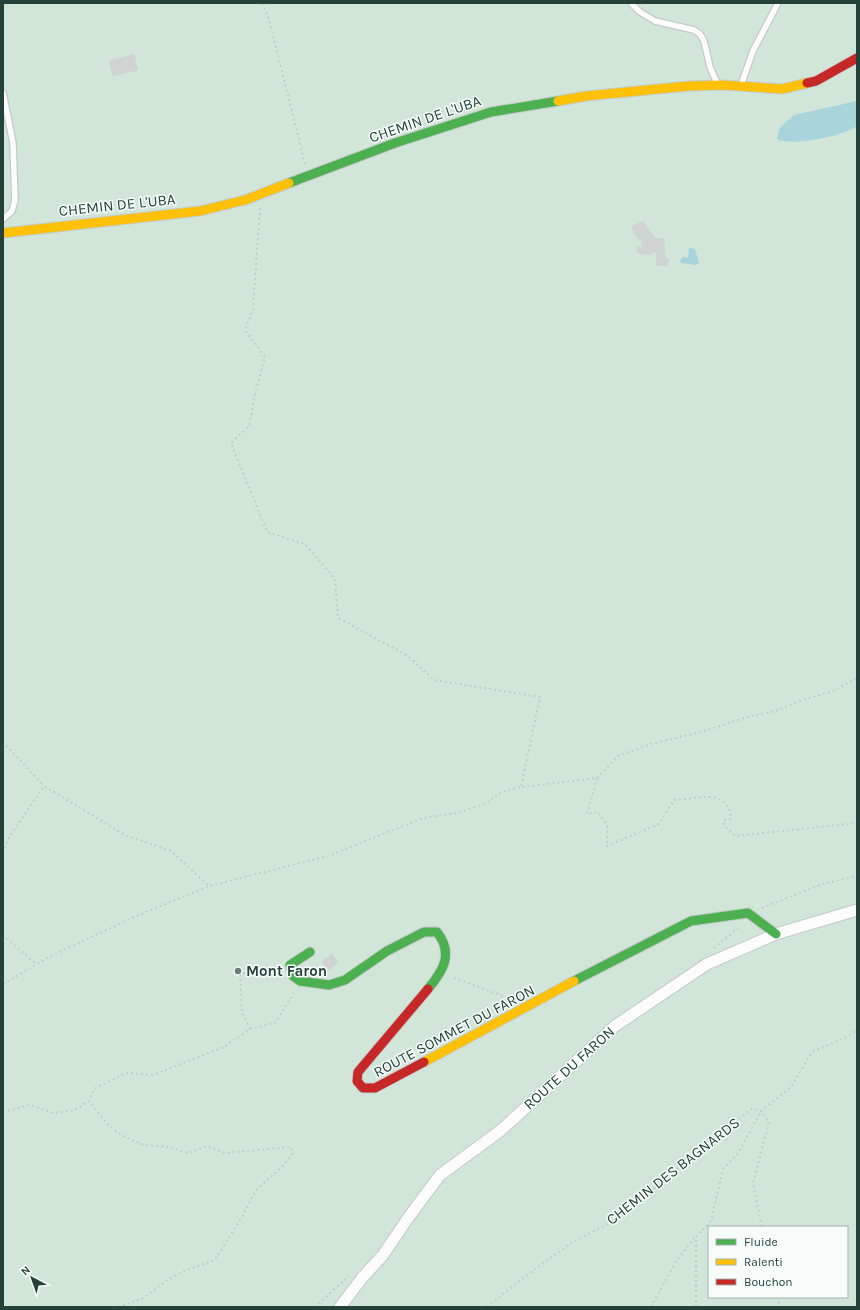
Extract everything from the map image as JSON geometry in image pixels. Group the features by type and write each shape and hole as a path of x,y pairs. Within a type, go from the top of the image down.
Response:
{"street":[{"name":"CHEMIN DE L'UBA","path":"3,233 200,211 230,205 261,195 395,143 491,112 602,94 689,86 718,85 778,90 799,86 829,75 857,58"},
{"name":"ROUTE DU FARON","path":"340,1307 362,1278 383,1255 440,1175 500,1132 615,1026 707,964 776,934 857,910"},
{"path":"748,913 776,934"},
{"name":"ROUTE SOMMET DU FARON","path":"300,981 329,986 345,980 388,951 424,932 437,932 444,940 446,960 441,974 358,1072 357,1081 363,1088 375,1088 636,948 691,921 748,913"},
{"path":"300,981 293,976 290,965 310,952"}],"lane":[{"path":"632,3 645,15 655,21 694,30 700,34 704,41 710,67 718,85"},
{"path":"741,87 753,51 778,3"},
{"path":"3,93 13,143 14,200 12,211 3,219"}],"path":[{"path":"262,3 269,19 308,177"},
{"path":"261,195 253,309 245,330 265,358 255,394 249,426 231,444 267,532 305,544 335,579 338,618 408,656 434,680 540,697 522,787"},
{"path":"857,678 833,691 799,701 776,711 746,717 708,730 651,744 618,756 597,778 587,814 598,812 607,825 607,846 659,824 674,800 688,800 711,796 718,798 731,812 731,819 724,820 724,825 735,836 848,824 857,821"},
{"path":"3,742 44,786 125,835 171,851 209,886"},
{"path":"3,984 36,964 134,917 209,886 328,856 423,818 457,813 487,803 501,792 522,787 597,778"},
{"path":"3,853 8,839 44,786"},
{"path":"748,913 822,884 857,876"},
{"path":"3,935 36,964"},
{"path":"250,1029 242,1012 240,974 290,965"},
{"path":"441,974 530,1006"},
{"path":"3,1112 30,1105 54,1113 75,1110 89,1101 94,1089 126,1073 153,1075 224,1047 250,1029 275,1023 300,981"},
{"path":"651,1307 675,1263 711,1221 723,1169 739,1152 761,1111 792,1086 812,1052 847,1037 857,1030"},
{"path":"89,1101 109,1126 123,1136 144,1145 169,1147 188,1153 207,1146 225,1153 290,1147 293,1153 285,1164 256,1190 243,1215 215,1260 186,1270 167,1280 142,1299 118,1307"},
{"name":"CHEMIN DES BAGNARDS","path":"486,1307 536,1268 573,1242 615,1220 751,1109 761,1111"},
{"path":"761,1111 769,1122 753,1183 762,1226"},
{"path":"696,1237 696,1307"}],"green space":[{"path":"3,3 857,3 857,1307 3,1307"}],"water":[{"path":"857,101 857,126 850,130 830,137 805,141 794,142 777,139 780,127 794,115"},
{"path":"689,248 695,249 699,263 696,265 681,263 680,261 683,257 688,258"}],"building":[{"path":"134,54 138,70 113,76 109,61"},
{"path":"643,221 655,238 664,239 665,259 669,259 667,266 656,265 657,253 652,252 651,255 637,253 637,247 642,247 641,240 638,239 631,227"},
{"path":"332,954 338,963 328,970 322,961"}],"traffic: fast":[{"path":"289,183 395,143 491,112 558,101"},
{"path":"574,981 691,921 748,913 776,934"},
{"path":"310,952 290,965 293,976 300,981 329,985 345,980 387,951 424,932 437,932 442,940 446,955 442,969 428,989"}],"traffic: slow":[{"path":"558,101 586,96 689,86 722,85 782,89 807,83"},
{"path":"3,233 200,211 245,200 289,183"},
{"path":"424,1062 574,981"}],"traffic: jam":[{"path":"807,83 816,81 857,58"},
{"path":"424,1062 375,1088 363,1088 357,1081 358,1072 428,989"}],"place":[{"name":"Mont Faron","path":"238,971"}]}
